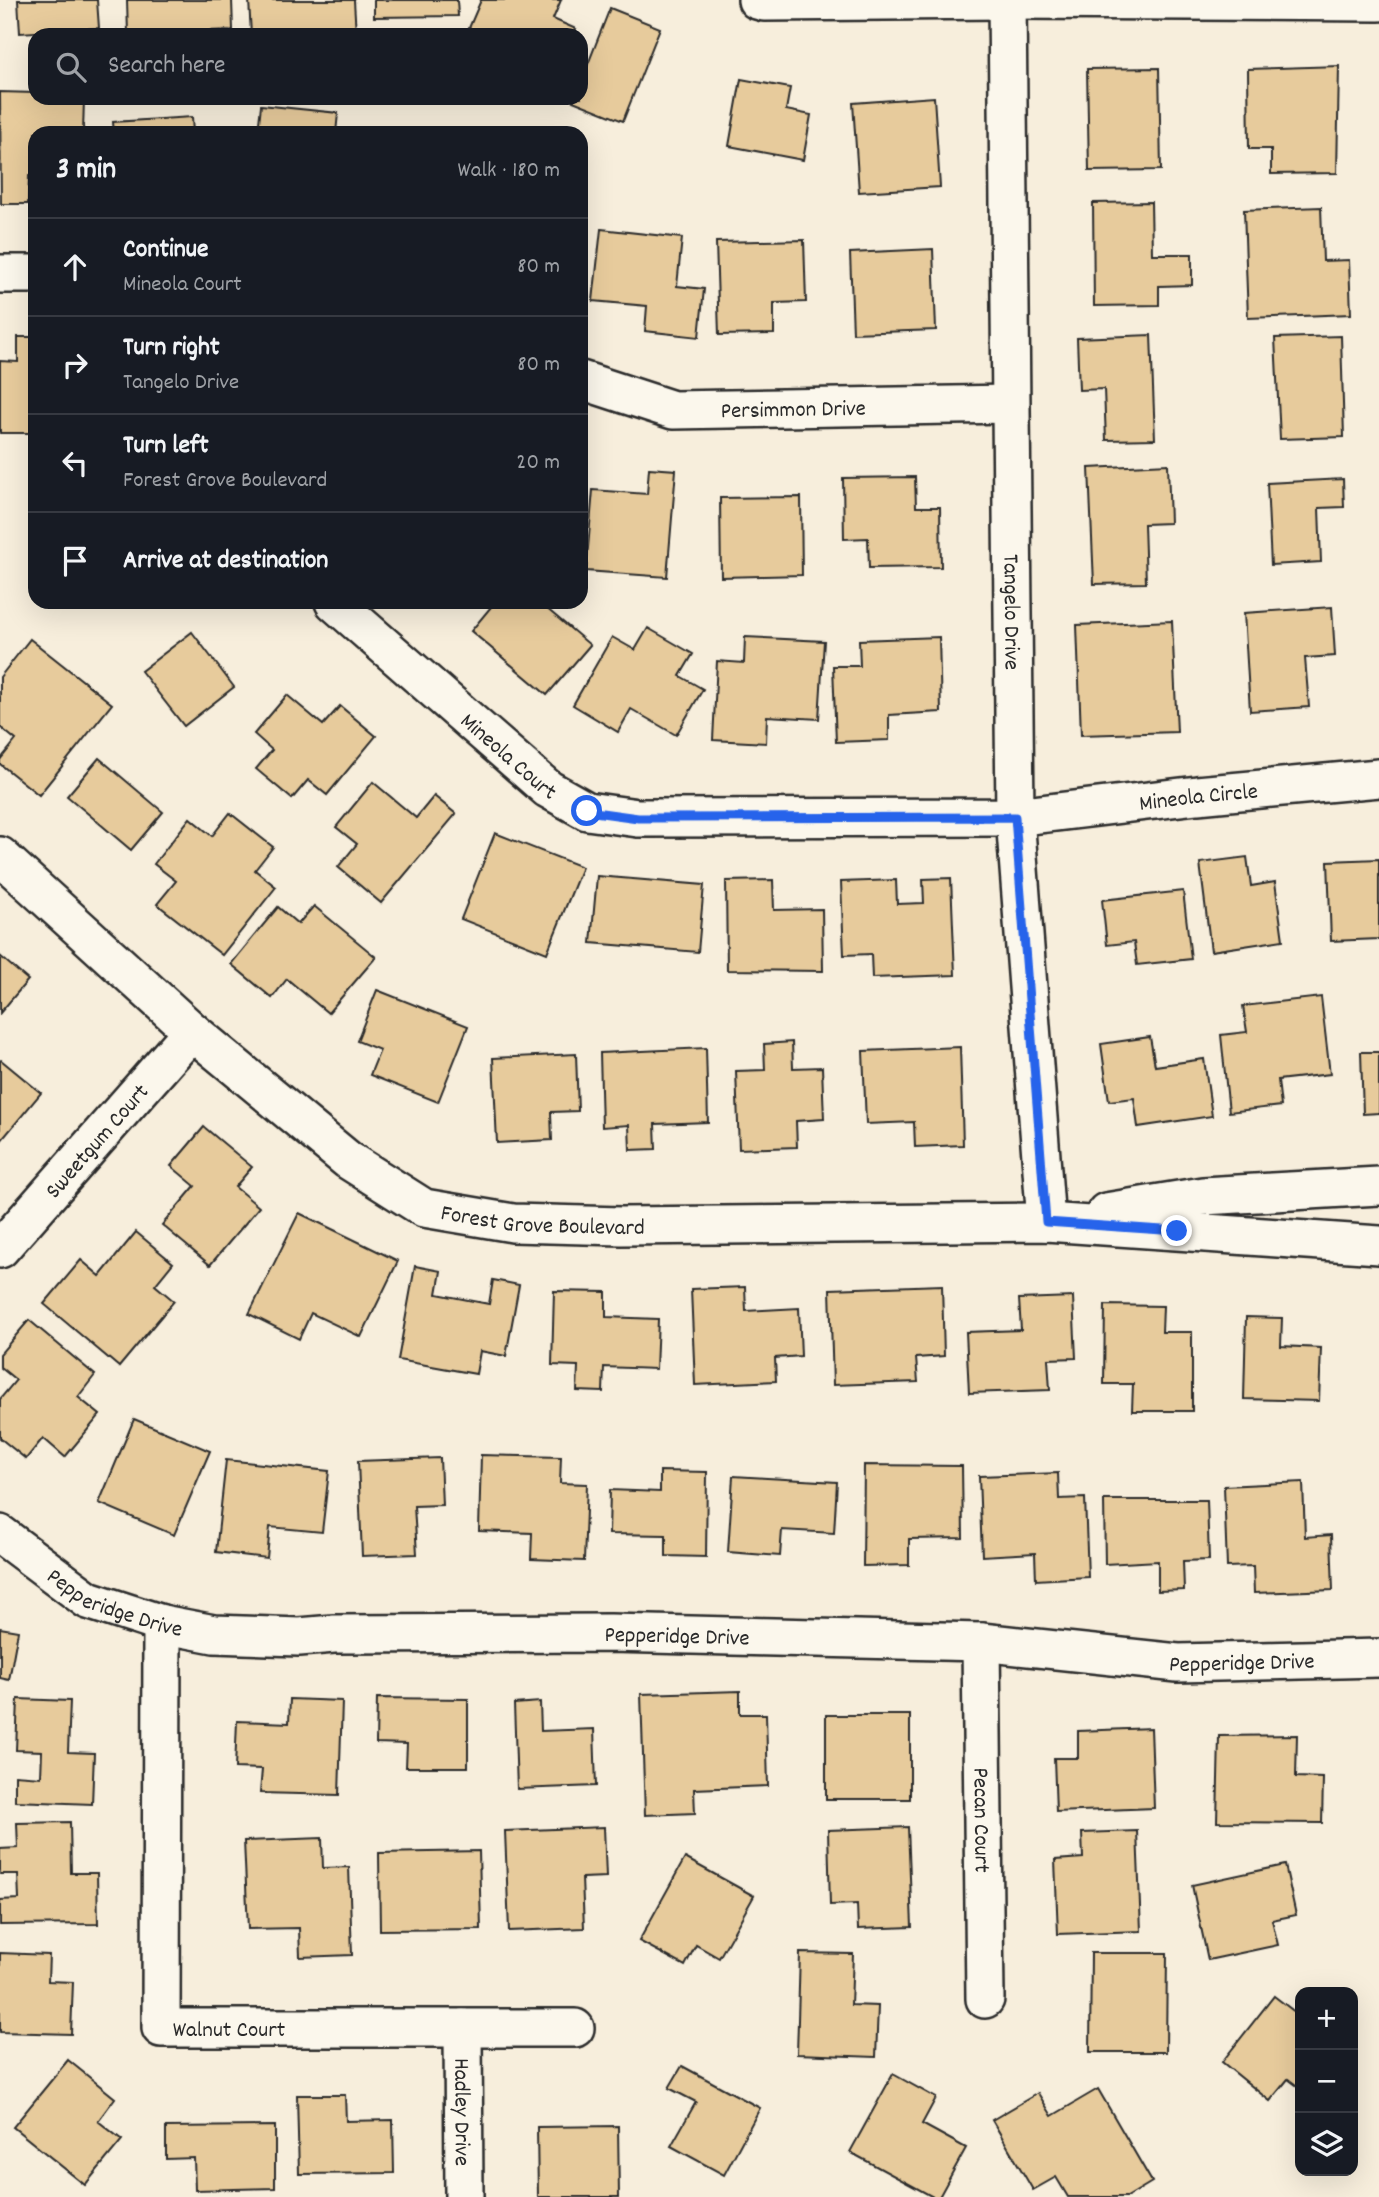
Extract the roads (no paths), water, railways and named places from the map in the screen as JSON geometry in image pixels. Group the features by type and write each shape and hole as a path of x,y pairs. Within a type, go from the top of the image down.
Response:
{"street":[{"path":"757,0 1379,2"},
{"name":"Tangelo Drive","path":"1007,0 1015,817 1046,1222"},
{"path":"0,274 28,274"},
{"name":"Persimmon Drive","path":"588,382 673,410 1010,404"},
{"name":"Mineola Court","path":"342,609 548,789 587,811 638,818 1015,817"},
{"name":"Mineola Circle","path":"1015,817 1197,795 1379,778"},
{"name":"Forest Grove Boulevard","path":"0,856 192,1031 348,1160 425,1208 513,1223 621,1226 1046,1222 1379,1245"},
{"name":"Sweetgum Court","path":"0,1249 192,1031"},
{"name":"Forest Grove Boulevard","path":"1046,1222 1203,1196 1379,1186"},
{"name":"Pepperidge Drive","path":"0,1534 88,1600 162,1624 214,1634 299,1637 334,1634 610,1633 981,1642 1178,1663 1379,1658"},
{"name":"Walnut Court","path":"162,1624 161,2028 575,2028"},
{"name":"Pecan Court","path":"981,1642 985,1999"},
{"name":"Hadley Drive","path":"463,2028 464,2197"}]}
